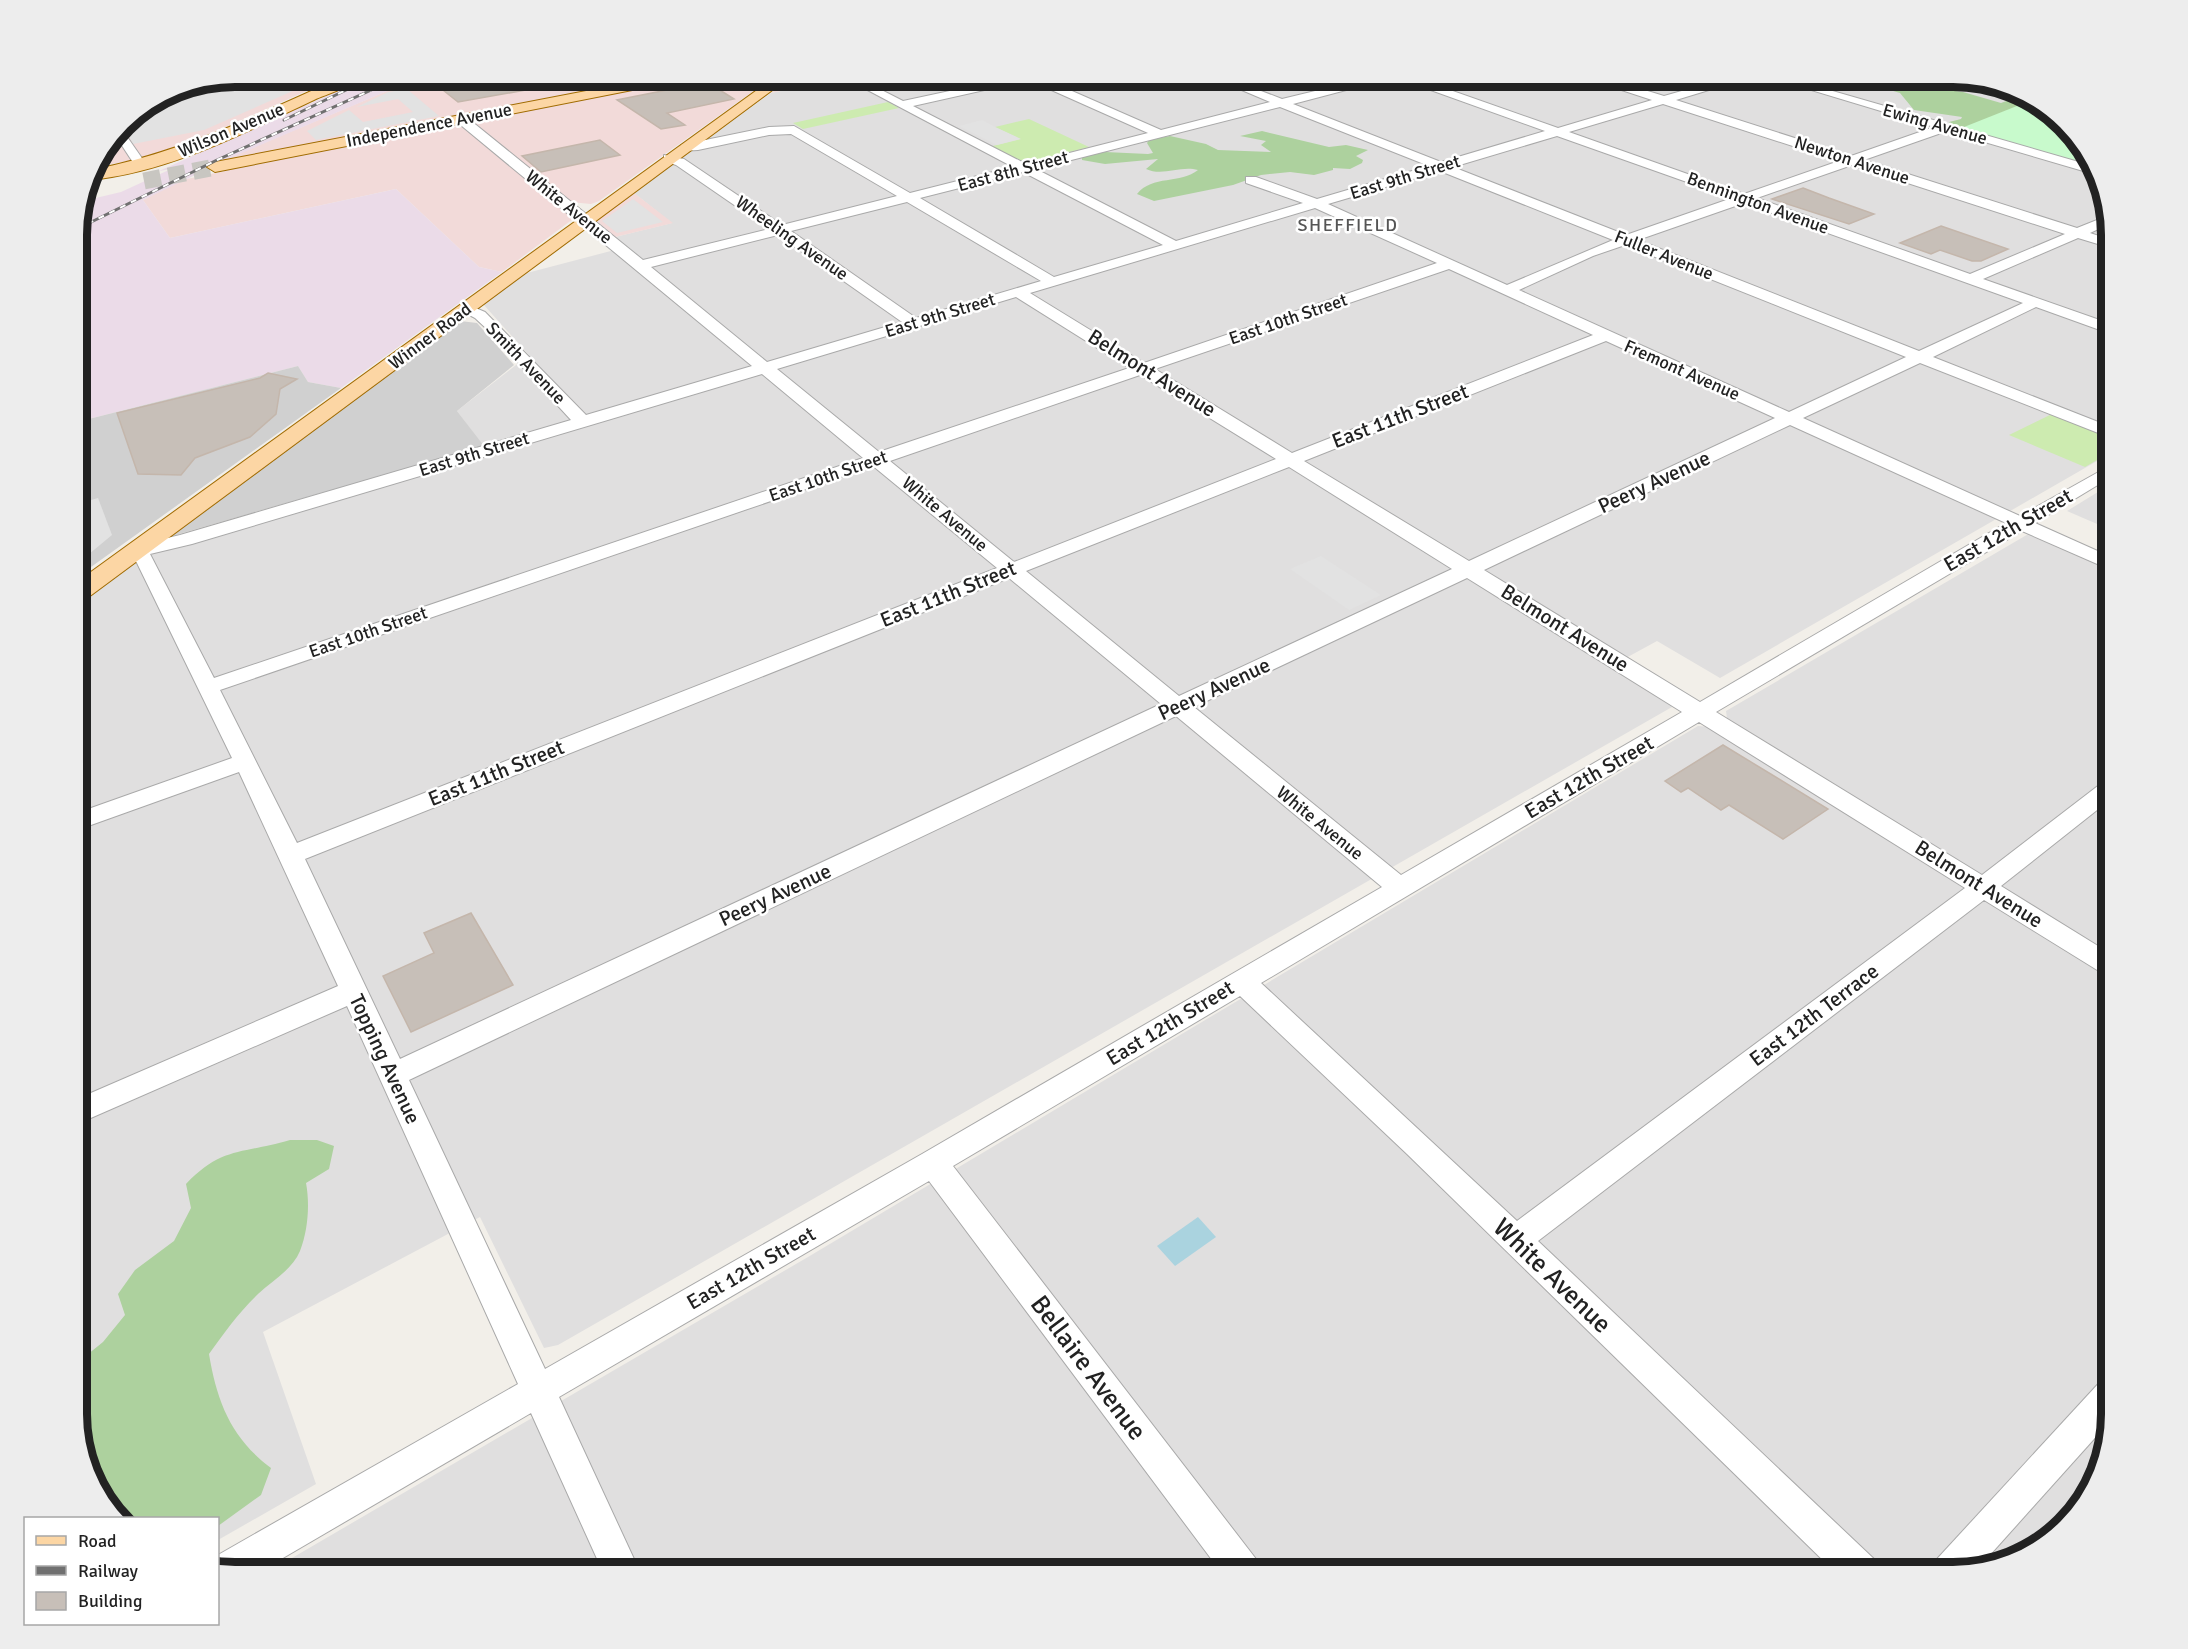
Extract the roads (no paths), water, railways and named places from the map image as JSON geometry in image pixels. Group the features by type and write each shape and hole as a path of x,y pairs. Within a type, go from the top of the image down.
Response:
{"main road":[{"name":"Wilson Avenue","path":"100,174 118,171 200,146 329,87"},
{"name":"Independence Avenue","path":"214,167 622,87"},
{"name":"Winner Road","path":"87,587 768,87"},
{"name":"Wilson Avenue","path":"103,169 140,164"},
{"path":"94,190 132,183"}],"street":[{"path":"868,87 1174,245"},
{"path":"901,105 981,87"},
{"path":"1055,87 1158,133"},
{"name":"Fuller Avenue","path":"1243,87 2101,429"},
{"name":"East 8th Street","path":"641,265 1342,87"},
{"name":"Bennington Avenue","path":"1435,87 2101,326"},
{"name":"Newton Avenue","path":"1626,87 2101,240"},
{"name":"East 9th Street","path":"137,551 185,540 1704,87"},
{"name":"Ewing Avenue","path":"1811,87 2085,167"},
{"name":"White Avenue","path":"461,119 1400,888"},
{"path":"1506,290 1625,240 1947,127"},
{"path":"685,148 714,145 778,130 794,130 1053,282"},
{"path":"123,138 140,164"},
{"name":"Wheeling Avenue","path":"669,158 680,162 914,323"},
{"name":"Fremont Avenue","path":"1251,180 1315,203 2101,559"},
{"path":"1970,279 2101,223"},
{"name":"East 10th Street","path":"208,687 1449,264"},
{"name":"Belmont Avenue","path":"1018,292 2101,959"},
{"name":"Peery Avenue","path":"393,1075 2036,302"},
{"name":"Smith Avenue","path":"466,309 480,315 495,329 583,422"},
{"name":"East 11th Street","path":"291,855 1290,458 1606,335"},
{"name":"East 12th Street","path":"242,1562 933,1163 2101,476"},
{"name":"Topping Avenue","path":"137,551 146,561 291,855 617,1562"},
{"path":"87,818 245,762"},
{"name":"East 12th Terrace","path":"1515,1240 2101,796"},
{"name":"White Avenue","path":"1241,981 1851,1562"},
{"path":"87,1108 354,991"},
{"name":"Bellaire Avenue","path":"933,1163 1235,1562"},
{"path":"1959,1562 2101,1407"}],"water":[{"path":"1198,1217 1216,1237 1175,1266 1157,1246"}],"tunnel":[{"path":"144,181 215,167"}],"railway":[{"path":"284,120 352,87"},
{"path":"87,224 217,160 378,87"}],"district":[{"name":"SHEFFIELD","path":"1348,225"}]}
